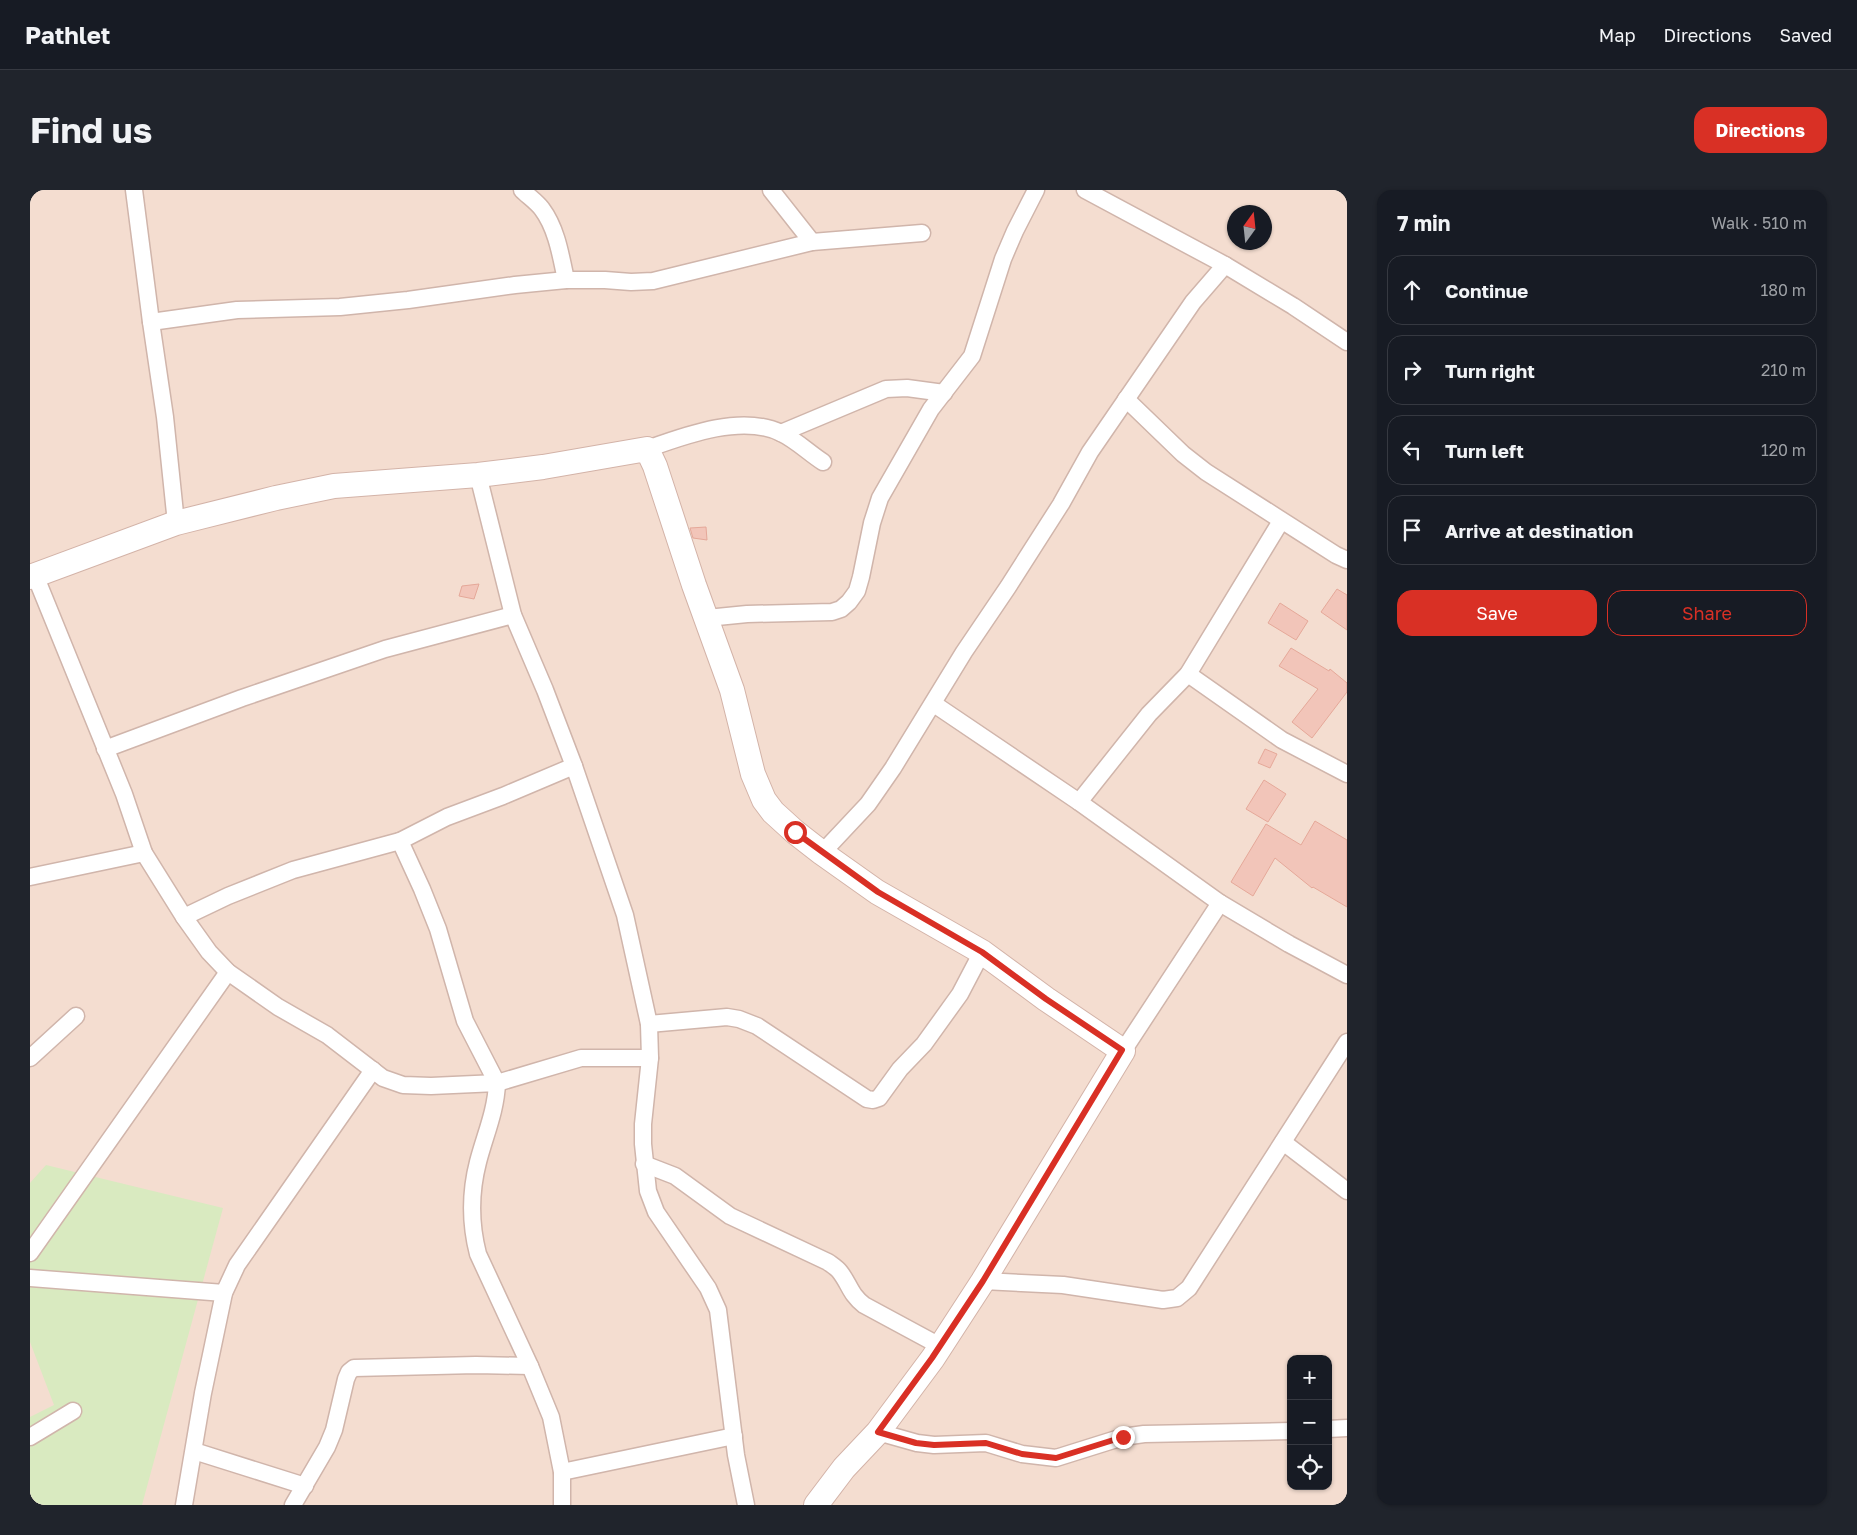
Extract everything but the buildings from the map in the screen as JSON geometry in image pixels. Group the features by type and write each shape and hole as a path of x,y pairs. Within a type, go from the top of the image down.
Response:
{"street":[{"path":"134,190 150,322 165,417 176,523"},
{"path":"522,190 542,208 550,223 559,249 566,280"},
{"path":"771,190 812,242"},
{"path":"707,618 748,614 832,612 849,602 857,592 862,578 872,523 880,498 931,409 972,356 1003,259 1036,190"},
{"path":"1085,190 1225,265 1293,306 1347,342"},
{"path":"150,322 237,310 340,307 566,280 653,281 812,242 922,233"},
{"path":"822,853 868,804 894,768 964,652 1061,504 1090,452 1193,302 1225,265"},
{"path":"781,433 886,389 907,388 944,392"},
{"path":"1126,399 1183,454 1206,472 1336,556 1347,560"},
{"path":"650,1058 581,1058 497,1083 432,1086 404,1085 383,1078 327,1035 278,1007 228,972 209,952 184,917 144,853 133,817 61,636 32,576 176,523 276,498 334,486 478,475 543,467 647,449 672,440 723,427 752,425 781,433 823,462"},
{"path":"647,449 655,466 732,690 753,774 764,800 773,812 822,853 878,892 982,952 1046,999 1122,1050"},
{"path":"478,475 513,615 546,690 625,915 649,1024 650,1058 643,1124 644,1164 648,1191 656,1212 708,1288 718,1310 734,1436 746,1505"},
{"path":"1080,802 1149,714 1188,674 1281,520"},
{"path":"105,749 242,698 385,649 513,615"},
{"path":"1188,674 1282,740 1347,774"},
{"path":"934,704 1080,802 1220,902 1289,944 1347,975"},
{"path":"184,917 228,896 293,870 400,841 447,817 574,766"},
{"path":"400,841 438,929 465,1021 497,1083 495,1109 478,1163 473,1190 473,1234 478,1254 530,1366 551,1417 562,1472 562,1505"},
{"path":"30,877 144,853"},
{"path":"816,1505 844,1468 878,1432 940,1346 983,1281 1122,1050 1220,902"},
{"path":"649,1024 728,1017 739,1019 756,1026 867,1099 873,1100 879,1098 900,1070 930,1037 960,994 982,952"},
{"path":"30,1254 228,972"},
{"path":"30,1058 76,1016"},
{"path":"983,1281 1063,1285 1163,1300 1177,1298 1189,1288 1347,1042"},
{"path":"184,1505 203,1393 224,1293 237,1265 374,1070"},
{"path":"1283,1142 1347,1191"},
{"path":"644,1164 675,1176 730,1216 828,1262 840,1273 856,1299 940,1346"},
{"path":"30,1278 224,1293"},
{"path":"293,1505 327,1447 334,1430 346,1379 349,1372 354,1368 476,1364 530,1366"},
{"path":"30,1437 73,1411"},
{"path":"1332,1429 1347,1428"},
{"path":"878,1432 916,1443 934,1445 986,1443 1022,1454 1056,1458 1123,1437 1144,1434 1287,1431"},
{"path":"562,1472 734,1436"},
{"path":"194,1451 304,1486"}],"shaded area":[{"path":"30,190 1347,190 1347,1505 30,1505"}],"green space":[{"path":"46,1165 223,1208 142,1505 30,1505 30,1417 54,1405 30,1342 30,1183"}],"route":[{"path":"795,832 878,892 982,952 1046,999 1122,1050 983,1281 932,1358 878,1432 916,1443 934,1445 986,1443 998,1445 1022,1454 1056,1458 1123,1437"}]}
